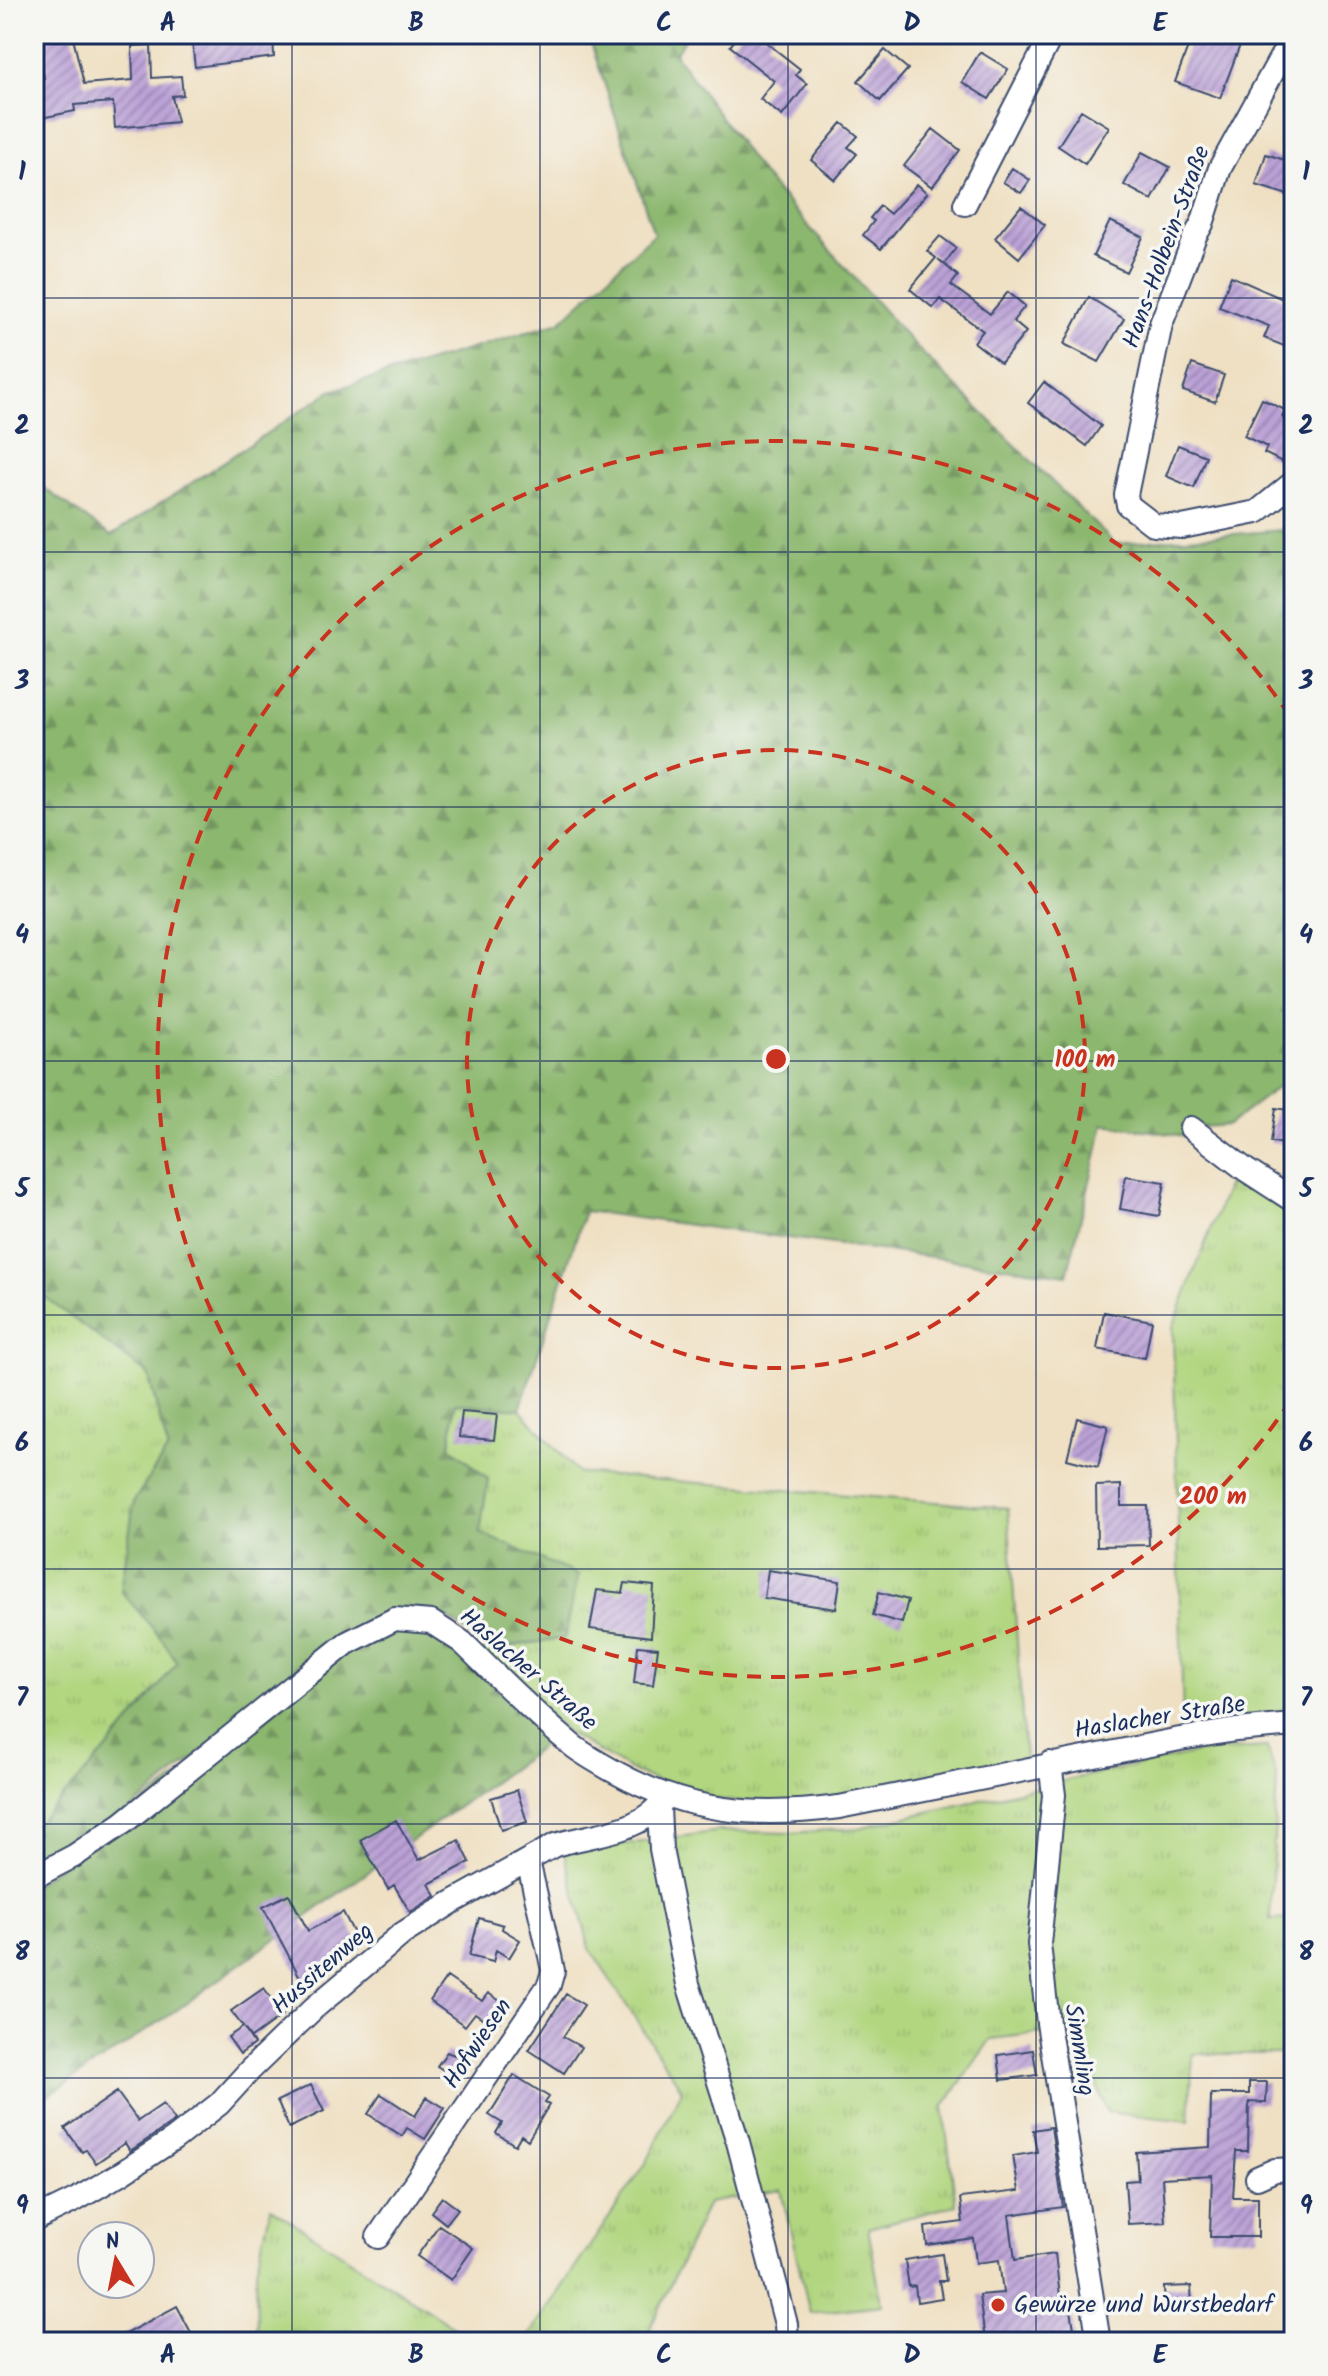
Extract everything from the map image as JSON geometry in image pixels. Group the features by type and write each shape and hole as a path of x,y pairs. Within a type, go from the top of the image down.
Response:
{"street":[{"path":"965,204 1052,34"},
{"name":"Hans-Holbein-Straße","path":"1291,34 1220,168 1202,224 1161,324 1126,495 1128,505 1154,525 1182,527 1257,512 1294,482"},
{"path":"1191,1128 1246,1170 1294,1201"},
{"name":"Haslacher Straße","path":"34,1877 74,1856 123,1823 347,1643 395,1619 431,1622 444,1628 575,1748 663,1802 751,1812 793,1813 839,1807 1194,1737 1294,1725"},
{"name":"Simmling","path":"1050,1763 1054,1795 1039,1944 1048,2023 1099,2342"},
{"path":"663,1802 661,1849 688,1984 738,2142 786,2324 787,2342"},
{"name":"Hussitenweg","path":"34,2220 99,2187 174,2139 219,2104 314,2008 402,1934 451,1903 565,1842 624,1829 639,1822 663,1802"},
{"name":"Hofwiesen","path":"378,2237 549,1985 553,1971 528,1861"},
{"path":"1257,2178 1275,2170 1294,2169"}],"green space":[{"path":"588,34 687,34 675,54 762,174 916,347 1115,544 1294,529 1294,1075 1228,1125 1191,1128 1184,1136 1104,1124 1067,1275 585,1211 520,1409 455,1403 450,1446 488,1479 480,1533 578,1575 565,1638 489,1649 448,1618 425,1609 403,1608 384,1612 341,1639 119,1819 34,1873 34,1826 109,1747 177,1662 121,1591 134,1501 168,1449 148,1374 43,1296 34,1300 34,481 111,536 331,391 560,322 654,234"},
{"path":"1232,1174 1294,1217 1294,1714 1183,1725 1173,1327"},
{"path":"43,1296 148,1374 168,1449 134,1501 161,1638 177,1662 109,1747 34,1826 34,1300"},
{"path":"455,1403 520,1409 578,1473 1008,1508 1025,1761 780,1807 706,1798 636,1773 574,1737 476,1652 565,1638 479,1533 488,1479 450,1446"},
{"path":"430,1625 557,1732 536,1751 170,2015 44,2098 34,2099 34,1885 361,1641 395,1626"},
{"path":"1267,1747 1277,1778 1270,1920 1294,1919 1294,2054 1193,2054 1189,2121 1107,2112 1076,2029 991,2039 943,2107 956,2205 868,2228 882,2305 810,2313 781,2190 708,2203 644,2342 525,2342 646,2163 682,2090 590,1949 563,1849 720,1831 789,1833 858,1828 1206,1751"},
{"path":"271,2208 477,2342 257,2342 256,2269"}],"building":[{"path":"72,34 84,84 133,80 132,46 151,45 152,78 181,76 183,95 172,96 177,122 115,128 113,102 74,105 75,111 41,118 34,80 44,78 35,38"},
{"path":"191,34 273,34 274,57 195,67"},
{"path":"740,34 774,34 767,43 800,69 796,75 807,84 782,116 760,99 774,81 730,46"},
{"path":"1193,34 1221,41 1222,38 1240,45 1220,98 1175,82"},
{"path":"885,50 908,69 880,101 858,81"},
{"path":"980,52 1008,69 989,99 962,82"},
{"path":"1081,110 1109,127 1085,164 1058,146"},
{"path":"842,123 858,136 848,147 857,154 835,180 811,160"},
{"path":"933,129 960,150 932,187 904,166"},
{"path":"1142,152 1170,167 1152,200 1124,185"},
{"path":"1266,154 1294,163 1294,197 1256,185"},
{"path":"1012,168 1030,180 1021,193 1003,182"},
{"path":"917,184 927,193 881,249 863,235 874,221 870,218 880,206 890,214"},
{"path":"1021,206 1045,225 1019,258 995,238"},
{"path":"1110,221 1143,237 1126,272 1093,256"},
{"path":"940,236 956,248 944,264 938,259 958,276 951,285 990,314 1008,292 1025,306 1013,321 1026,332 1001,363 974,342 983,331 940,299 933,308 910,289 936,258 927,251"},
{"path":"1231,276 1294,304 1294,350 1264,338 1269,326 1219,307"},
{"path":"1089,297 1124,319 1099,362 1064,344"},
{"path":"1192,364 1224,375 1215,402 1183,391"},
{"path":"1044,382 1101,426 1087,446 1028,403"},
{"path":"1262,399 1285,410 1282,417 1294,423 1294,468 1264,453 1267,447 1244,436"},
{"path":"1178,445 1206,456 1194,488 1166,476"},
{"path":"1276,1108 1294,1111 1294,1145 1271,1142"},
{"path":"1126,1176 1165,1182 1159,1216 1120,1209"},
{"path":"1104,1312 1152,1321 1145,1358 1097,1349"},
{"path":"462,1412 497,1415 494,1440 459,1437"},
{"path":"1077,1418 1108,1426 1098,1467 1067,1459"},
{"path":"1121,1485 1121,1506 1148,1506 1149,1545 1097,1546 1096,1486"},
{"path":"768,1570 840,1581 836,1609 764,1598"},
{"path":"625,1583 654,1586 651,1637 590,1629 597,1590 623,1593"},
{"path":"879,1592 908,1600 902,1623 873,1615"},
{"path":"638,1646 658,1648 653,1685 634,1683"},
{"path":"517,1790 527,1822 501,1830 491,1798"},
{"path":"396,1820 419,1860 459,1840 470,1862 429,1884 436,1896 410,1912 394,1885 388,1889 360,1840"},
{"path":"289,1894 308,1931 343,1912 360,1945 325,1963 330,1971 304,1985 263,1907"},
{"path":"479,1918 503,1925 502,1929 520,1940 509,1958 496,1950 493,1962 469,1956"},
{"path":"447,1977 482,2001 488,1993 509,2007 495,2027 475,2013 465,2026 430,2001"},
{"path":"264,1988 283,2015 251,2038 244,2028 254,2044 240,2054 228,2037 243,2027 231,2011"},
{"path":"566,1994 584,2005 563,2037 581,2047 564,2073 529,2050"},
{"path":"1033,2050 1037,2075 1001,2080 998,2055"},
{"path":"456,2051 471,2062 459,2080 437,2066 447,2052 454,2055"},
{"path":"514,2075 549,2097 545,2103 549,2105 528,2140 521,2135 515,2145 496,2133 502,2123 489,2115"},
{"path":"1249,2082 1267,2082 1266,2103 1249,2102 1248,2151 1236,2151 1233,2197 1258,2197 1258,2237 1210,2237 1212,2175 1162,2178 1165,2222 1128,2224 1125,2181 1138,2180 1136,2152 1210,2147 1211,2094 1249,2094"},
{"path":"311,2085 324,2111 289,2128 277,2101"},
{"path":"117,2092 138,2121 163,2104 175,2121 130,2151 125,2143 96,2163 86,2149 82,2152 65,2128"},
{"path":"381,2094 415,2116 427,2097 445,2108 425,2139 407,2128 402,2136 368,2114"},
{"path":"1051,2127 1063,2207 1009,2215 1015,2260 1055,2254 1061,2305 1070,2303 1076,2342 1041,2342 1040,2334 985,2340 979,2295 1003,2293 999,2260 976,2263 973,2238 927,2245 925,2227 963,2222 960,2198 1019,2191 1013,2156 1037,2152 1033,2130"},
{"path":"442,2197 458,2209 446,2224 431,2212"},
{"path":"439,2225 473,2248 451,2280 417,2256"},
{"path":"942,2254 946,2281 939,2281 942,2298 917,2302 915,2286 909,2287 905,2260"},
{"path":"1191,2286 1192,2308 1165,2310 1164,2287"},
{"path":"177,2306 196,2342 110,2342"}],"place":[{"name":"Gewürze und Wurstbedarf","path":"998,2305"}]}
